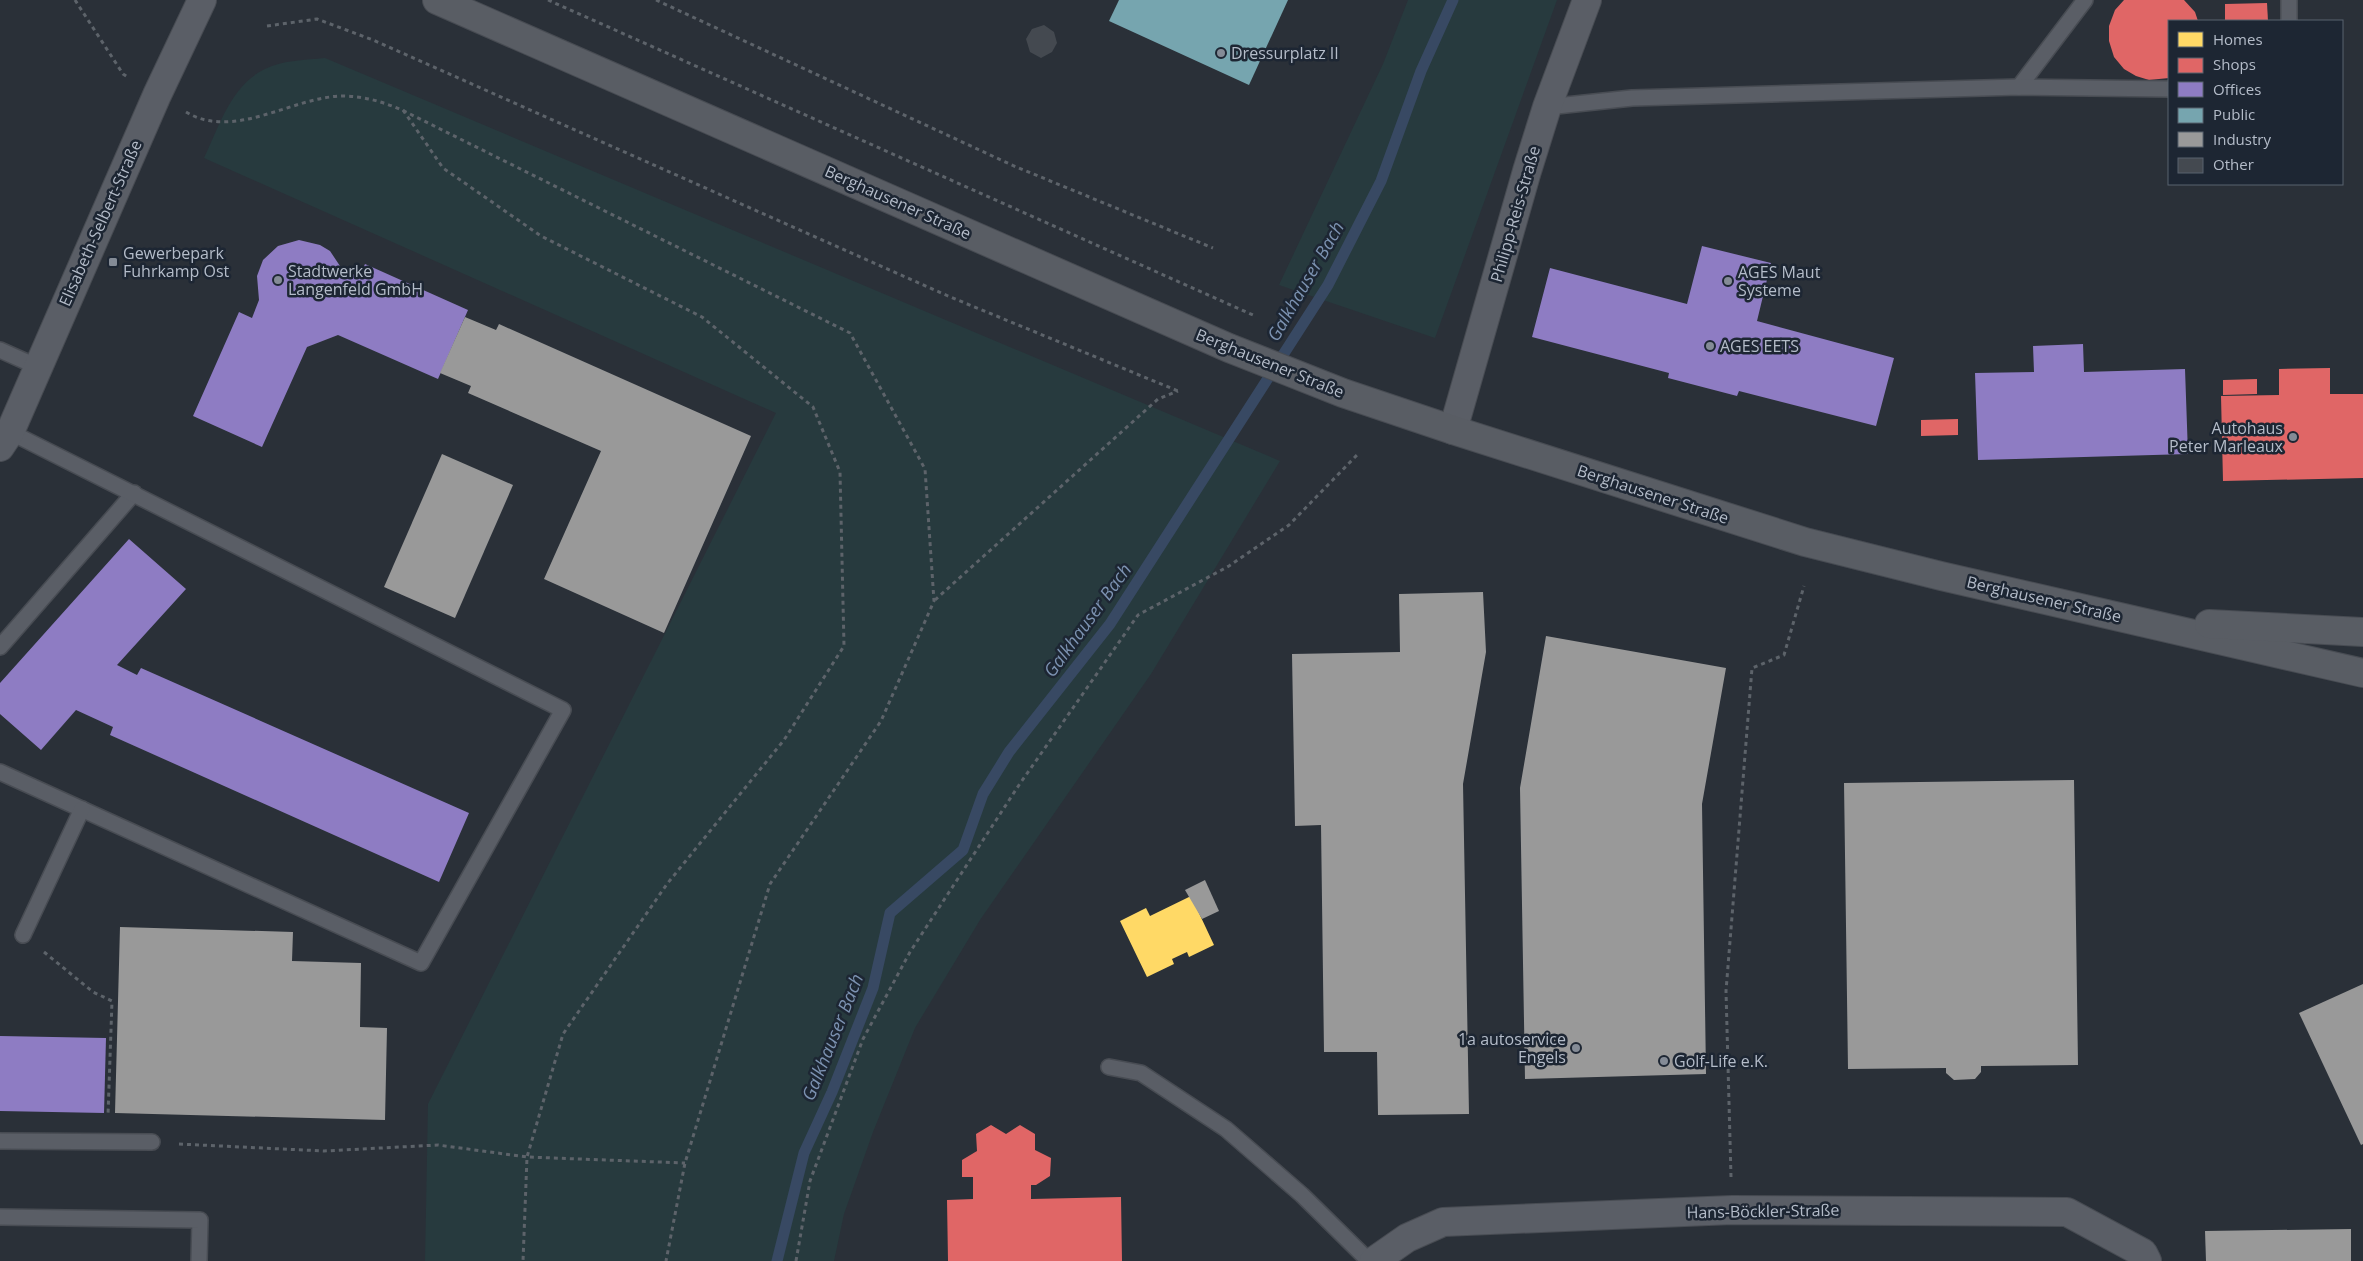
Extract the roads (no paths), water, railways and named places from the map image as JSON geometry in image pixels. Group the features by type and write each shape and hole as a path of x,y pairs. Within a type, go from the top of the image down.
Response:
{"main road":[{"name":"Berghausener Straße","path":"437,0 1229,348 1343,393 1805,542 1941,576 2140,620 2363,673"},
{"name":"Berghausener Straße","path":"2140,620 2363,632"}],"street":[{"name":"Elisabeth-Selbert-Straße","path":"5,439 156,95 202,0"},
{"name":"Philipp-Reis-Straße","path":"1453,430 1547,107 1587,0"},
{"name":"Hans-Böckler-Straße","path":"1374,1261 1407,1238 1443,1222 1732,1210 2067,1212 2143,1253 2147,1261"}],"lane":[{"path":"2019,87 2085,0"},
{"path":"2289,0 2289,20"},
{"path":"1547,107 1632,98 2019,87 2168,89"},
{"path":"0,350 38,367"},
{"path":"0,772 421,963 563,710 134,493 5,439"},
{"path":"0,647 134,493"},
{"path":"23,934 82,809"},
{"path":"1109,1067 1140,1073 1226,1129 1302,1195 1369,1261"},
{"path":"0,1141 152,1142"},
{"path":"0,1217 200,1220 199,1261"}],"waterway":[{"name":"Galkhauser Bach","path":"777,1261 804,1153 832,1092 873,988 890,913 963,850 983,794 1009,752 1110,624 1328,285 1381,181 1421,71 1453,0"}],"place":[{"name":"Dressurplatz II","path":"1221,53"},
{"name":"Gewerbepark Fuhrkamp Ost","path":"113,262"},
{"name":"Stadtwerke Langenfeld GmbH","path":"278,280"},
{"name":"AGES Maut Systeme","path":"1728,281"},
{"name":"AGES EETS","path":"1710,346"},
{"name":"Autohaus Peter Marleaux","path":"2293,437"},
{"name":"1a autoservice Engels","path":"1576,1048"},
{"name":"Golf-Life e.K.","path":"1664,1061"}]}
